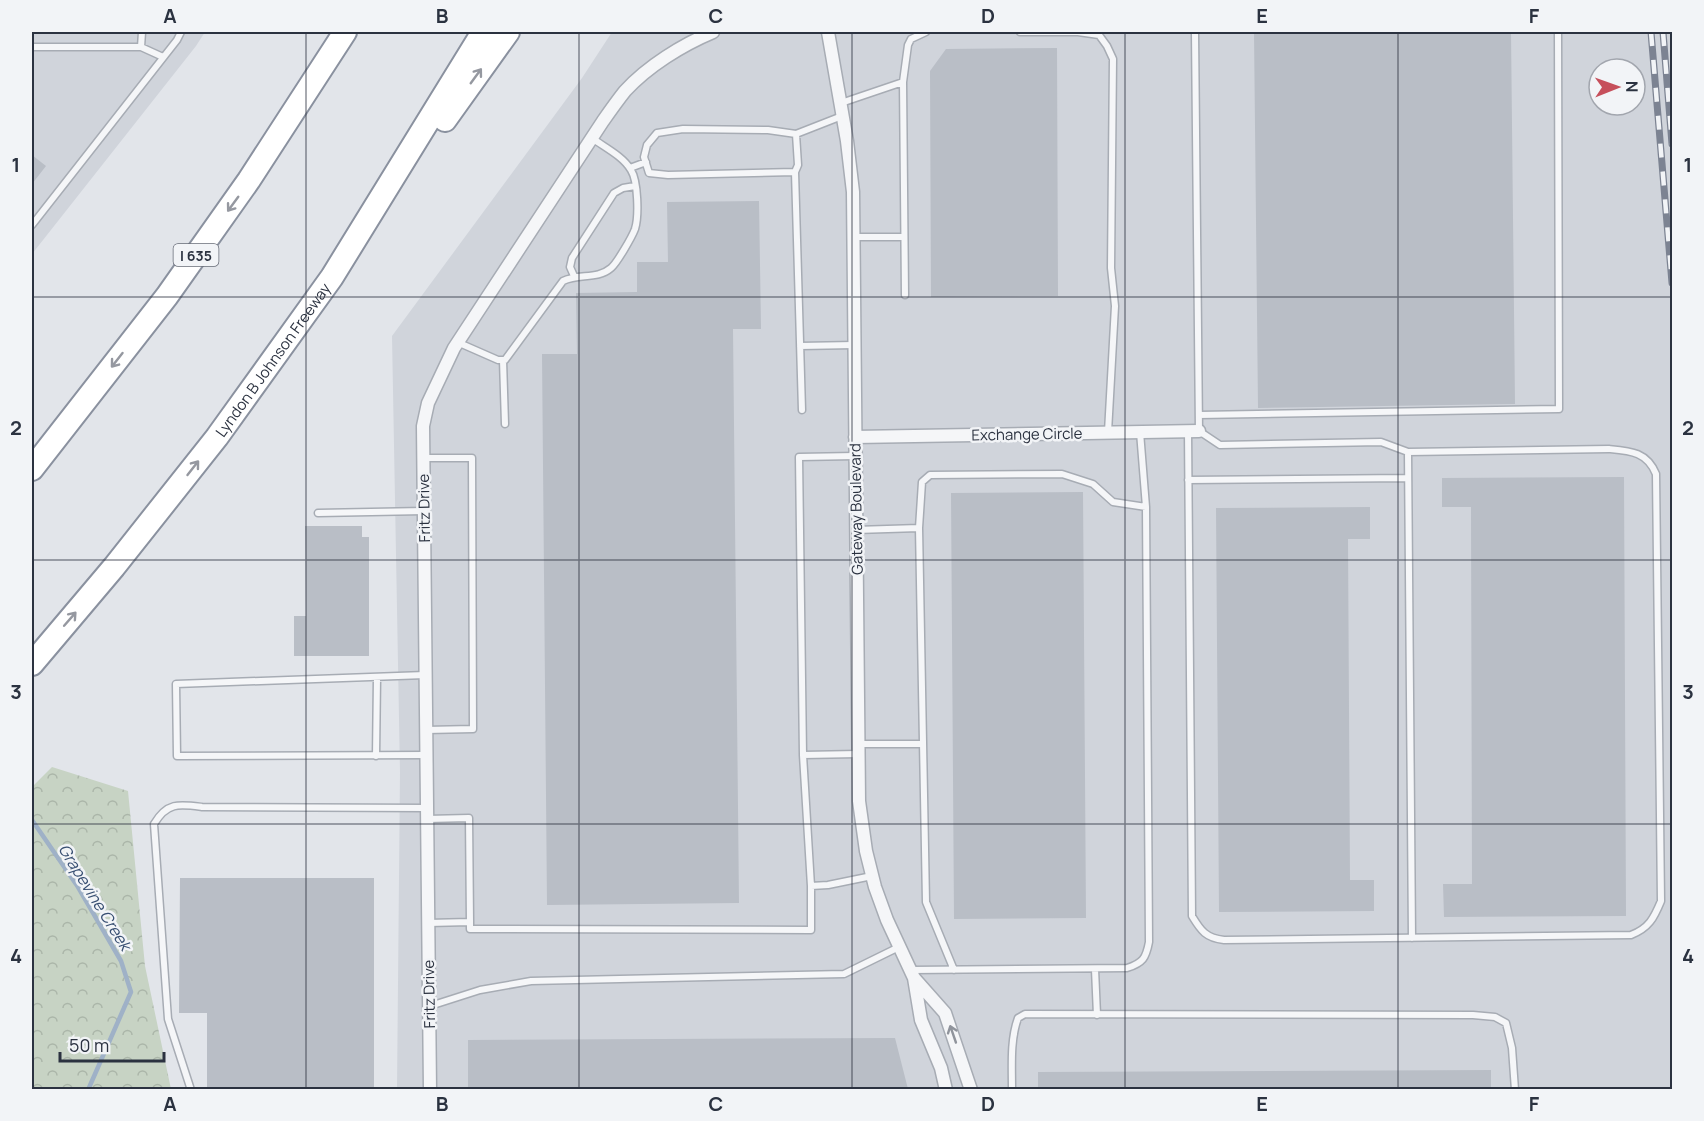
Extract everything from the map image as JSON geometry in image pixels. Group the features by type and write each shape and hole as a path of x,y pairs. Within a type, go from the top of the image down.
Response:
{"highway":[{"path":"249,180 332,32"},
{"name":"I 635","path":"32,468 167,296 249,180 345,32"},
{"name":"Lyndon B Johnson Freeway","path":"32,663 114,567 217,437 332,277 483,32"},
{"path":"332,277 508,32"}],"street":[{"name":"Fritz Drive","path":"430,1089 423,426 428,403 458,342 592,138 626,91 654,66 697,39 713,32"},
{"name":"Gateway Boulevard","path":"828,32 853,192 859,801 866,851 887,920 913,974 945,1013 971,1089"},
{"name":"Exchange Circle","path":"855,437 1194,431"},
{"name":"Gateway Boulevard","path":"913,974 921,1020 941,1068 946,1089"}],"lane":[{"path":"141,47 142,32"},
{"path":"32,225 181,32"},
{"path":"905,295 903,82 908,45 911,39 926,32"},
{"path":"1020,32 1078,32 1099,35 1113,59 1111,268 1115,306 1108,432"},
{"path":"1194,431 1220,445 1381,442 1408,452 1627,450 1642,455 1652,464 1656,474 1661,901 1654,920 1643,930 1631,935 1212,938 1201,931 1192,916 1188,480 1194,431 1199,415 1196,32"},
{"path":"1199,415 1559,409 1558,32"},
{"path":"32,47 141,47 163,57"},
{"path":"795,172 668,175 649,172 644,157 647,145 657,134 683,129 768,130 796,134 903,82"},
{"path":"796,134 798,165 795,172 802,410"},
{"path":"458,342 498,360 505,360 563,281 574,276 600,274 612,268 635,230 637,216 635,186 630,168 626,163 592,138"},
{"path":"630,168 645,162"},
{"path":"574,276 570,267 572,258 614,193 623,188 635,186"},
{"path":"853,237 903,237"},
{"path":"800,346 854,345"},
{"path":"503,360 505,424"},
{"path":"913,974 954,970 1127,969 1140,964 1146,957 1149,942 1146,507 1140,432"},
{"path":"1408,452 1412,938"},
{"path":"191,1089 168,1019 154,824 161,813 170,807 183,804 202,807 427,813 469,818 470,929 811,930 803,755 799,457 855,456"},
{"path":"424,458 472,458 473,729 426,730"},
{"path":"954,970 926,902 919,528 922,482 930,475 1062,474 1093,484 1113,502 1146,507"},
{"path":"1188,480 1408,478"},
{"path":"318,513 424,511"},
{"path":"856,530 919,528"},
{"path":"426,675 176,684 177,756 427,755"},
{"path":"376,678 376,756"},
{"path":"803,755 923,744"},
{"path":"810,886 828,885 872,876"},
{"path":"428,923 470,922"},
{"path":"429,1006 480,990 531,981 844,974 900,947"},
{"path":"1095,969 1097,1015"},
{"path":"1012,1089 1012,1054 1018,1018 1025,1014 1473,1015 1495,1017 1506,1023 1512,1048 1515,1089"}],"shaded area":[{"path":"32,32 205,32 32,254"},
{"path":"612,32 1672,32 1672,1089 397,1089 400,772 392,336 582,78"}],"green space":[{"path":"52,767 128,791 145,966 171,1089 32,1089 32,787"}],"building":[{"path":"1254,32 1511,32 1515,404 1258,408"},
{"path":"1057,48 1058,296 931,297 930,71 946,49"},
{"path":"32,155 46,166 32,184"},
{"path":"759,201 761,329 733,329 739,903 547,905 542,354 577,354 576,293 637,292 637,262 668,262 667,202"},
{"path":"1624,477 1626,916 1444,917 1443,884 1472,884 1471,507 1442,507 1442,478"},
{"path":"1083,492 1086,918 954,919 951,493"},
{"path":"1370,507 1370,539 1348,539 1350,880 1374,880 1374,911 1219,912 1216,508"},
{"path":"305,526 362,526 362,537 369,537 369,656 294,656 294,616 306,616"},
{"path":"180,878 374,878 374,1089 207,1089 207,1013 179,1013"},
{"path":"895,1038 908,1089 468,1089 468,1040"},
{"path":"1491,1070 1491,1089 1038,1089 1038,1072"}],"waterway":[{"name":"Grapevine Creek","path":"32,820 78,887 121,961 131,992 88,1090"}],"railway":[{"path":"1651,32 1672,283"},
{"path":"1663,32 1672,144"}]}
